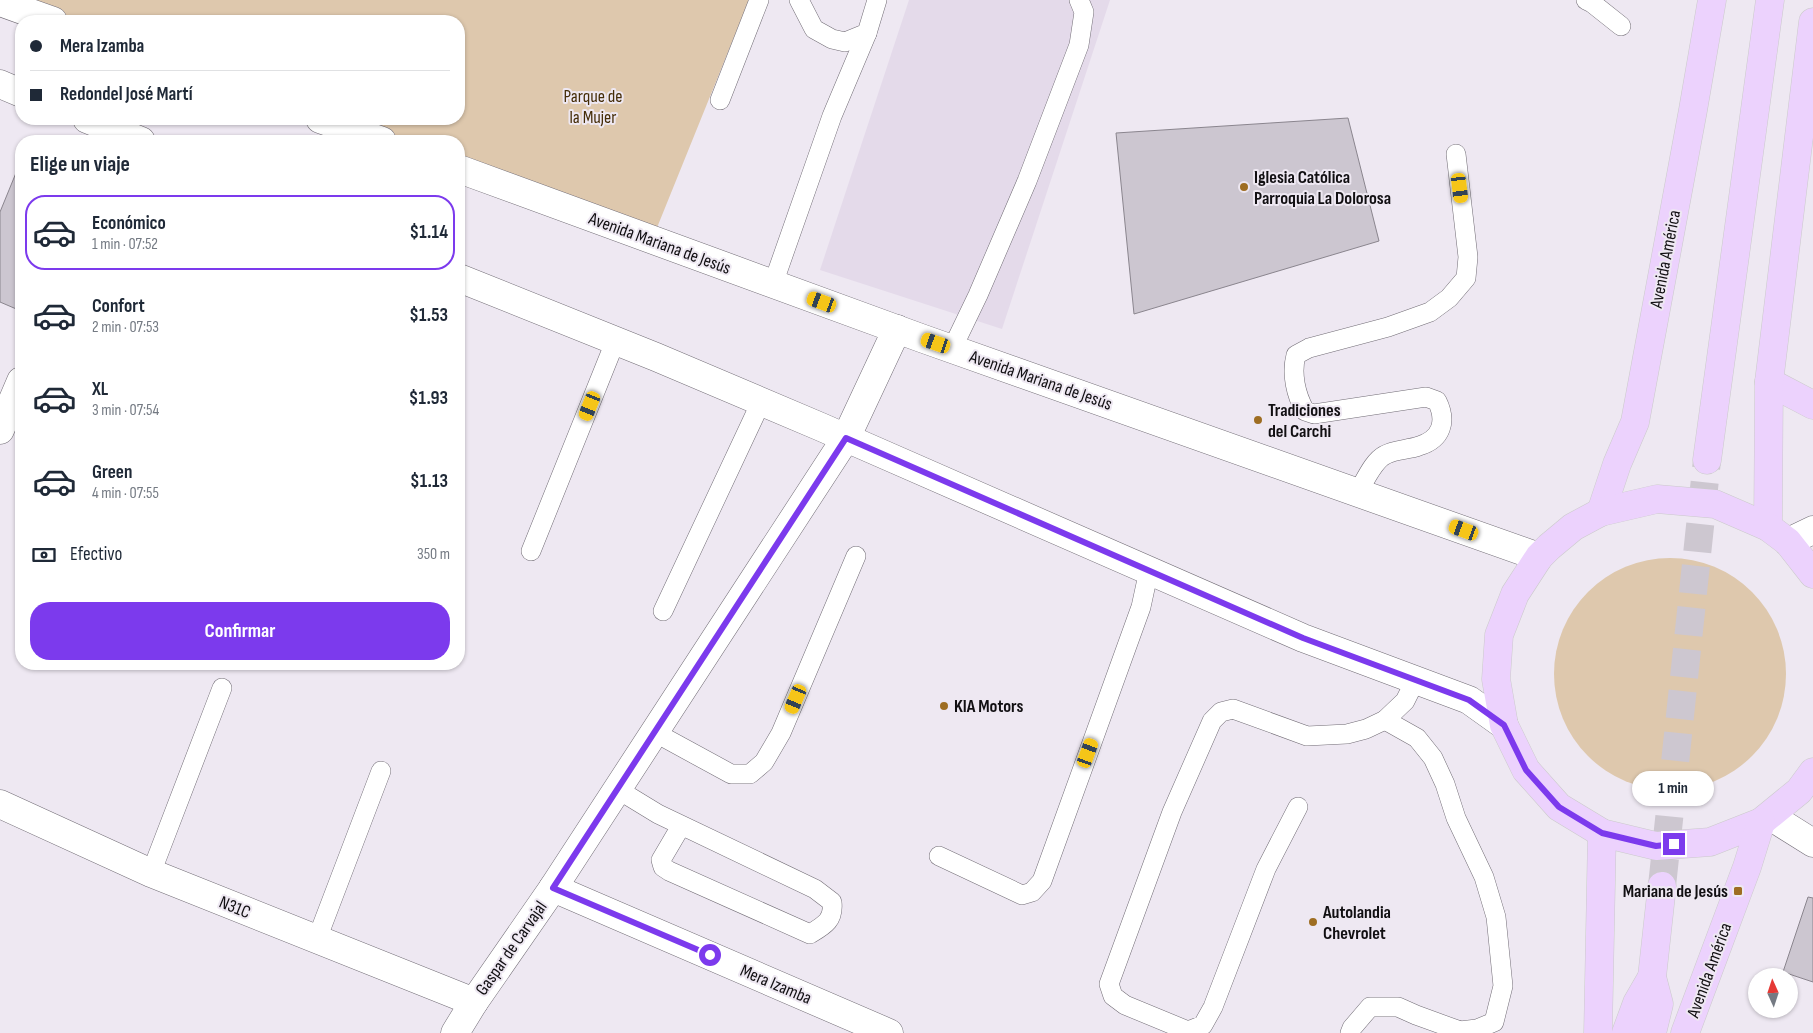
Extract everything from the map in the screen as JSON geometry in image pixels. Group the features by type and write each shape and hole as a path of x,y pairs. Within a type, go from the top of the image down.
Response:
{"main road":[{"name":"Avenida América","path":"1601,512 1617,464 1635,422 1712,0"},
{"path":"1707,460 1770,0"},
{"path":"0,2 36,15"},
{"path":"1778,535 1769,382 1813,22"},
{"path":"0,84 15,90"},
{"path":"100,125 121,135"},
{"path":"337,125 365,135"},
{"name":"Avenida Mariana de Jesús","path":"465,171 952,349 1539,557"},
{"path":"465,280 846,438 1303,638 1469,700 1504,725"},
{"name":"Gaspar de Carvajal","path":"455,1033 474,1002 553,888 846,438 897,329"},
{"path":"1769,382 1813,405"},
{"path":"0,430 15,395"},
{"path":"1813,574 1778,535 1715,504 1657,499 1601,512 1573,527 1539,557 1514,594 1499,635 1496,679 1504,725 1526,770 1559,807 1602,833 1656,846 1710,842 1765,819 1799,791 1813,772"},
{"path":"1778,535 1813,530"},
{"name":"N31C","path":"0,804 151,873 474,1002"},
{"name":"Avenida América","path":"1685,1033 1765,819"},
{"path":"1765,819 1813,843"},
{"path":"1598,1033 1602,833"},
{"path":"1652,1033 1659,1004 1652,977 1662,886"},
{"name":"Mera Izamba","path":"553,888 889,1033"},
{"path":"1626,1033 1637,1003 1652,977"}],"lane":[{"path":"720,100 759,0"},
{"path":"798,0 814,29 832,39 845,42 868,33"},
{"path":"773,284 832,116 868,33 877,0"},
{"path":"952,349 978,295 1027,181 1078,45 1084,12 1079,0"},
{"path":"1586,0 1621,26"},
{"path":"1358,492 1377,461 1384,455 1420,446 1434,438 1440,430 1442,411 1437,401 1426,396 1314,414 1305,412 1299,400 1295,380 1293,367 1296,355 1309,348 1388,327 1430,312 1449,298 1466,278 1468,257 1456,154"},
{"path":"531,551 615,342"},
{"path":"663,611 761,402"},
{"path":"654,732 731,774 750,774 764,762 781,733 856,556"},
{"path":"939,856 1022,896 1032,892 1042,881 1141,607 1149,570"},
{"path":"1298,807 1266,869 1213,1007 1203,1026 1188,1031 1125,1005 1113,996 1109,984 1128,930 1172,812 1212,721 1221,712 1233,709 1307,736 1347,734 1366,729 1385,720 1405,701 1416,679"},
{"path":"151,873 222,688"},
{"path":"1350,1033 1370,1007 1398,1007 1460,1031 1477,1029 1494,1022 1503,986 1496,917 1484,877 1456,818 1445,784 1433,758 1417,738 1385,720"},
{"path":"317,939 381,771"},
{"path":"617,789 681,826 815,889 832,902 833,912 825,926 810,934 668,871 663,867 661,860 681,826"},
{"path":"1633,1033 1652,977"},
{"path":"1641,1033 1651,996 1652,977"}],"shaded area":[{"path":"909,0 1110,0 1002,329 820,270"}],"green space":[{"name":"Parque de la Mujer","path":"5,0 749,0 652,240 465,171 465,135 365,135 337,125 465,125 465,15 43,15"},
{"path":"1659,558 1681,558 1715,566 1725,571 1744,584 1760,600 1778,629 1784,651 1786,674 1784,697 1778,719 1767,739 1744,764 1715,782 1681,790 1659,790 1625,782 1615,777 1596,764 1580,748 1562,719 1554,685 1554,663 1562,629 1567,619 1580,600 1596,584 1625,566"}],"building":[{"name":"Iglesia Católica Parroquia La Dolorosa","path":"1348,118 1379,241 1134,314 1116,133"},
{"path":"15,175 15,308 0,302 0,212"},
{"path":"1808,897 1813,898 1813,982 1798,977 1798,968 1784,968"}],"tunnel":[{"path":"1662,886 1707,460"}],"place":[{"name":"Iglesia Católica Parroquia La Dolorosa","path":"1244,187"},
{"name":"Tradiciones del Carchi","path":"1258,420"},
{"name":"KIA Motors","path":"944,706"},
{"name":"Mariana de Jesús","path":"1738,891"},
{"name":"Autolandia Chevrolet","path":"1313,922"}],"route":[{"path":"710,955 553,888 846,438 1303,638 1469,700 1504,725 1526,770 1559,807 1602,833 1656,846 1674,844"}]}
